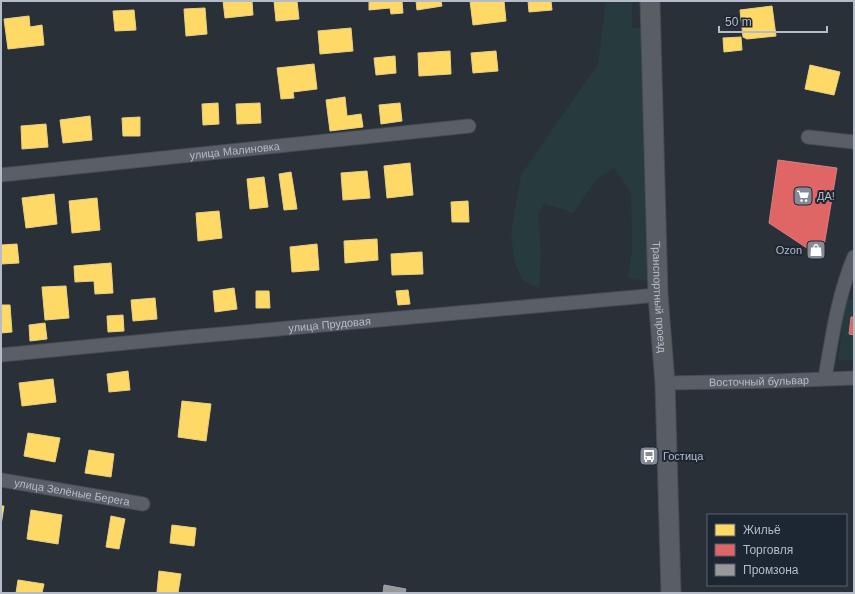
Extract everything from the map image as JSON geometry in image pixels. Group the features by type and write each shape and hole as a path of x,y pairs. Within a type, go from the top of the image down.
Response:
{"main road":[{"name":"Транспортный проезд","path":"650,1 658,295 665,383 671,593"}],"street":[{"name":"улица Малиновка","path":"1,175 468,126"},
{"path":"808,137 854,142"},
{"path":"825,378 834,324 848,271 854,256"},
{"name":"улица Прудовая","path":"1,355 658,295"},
{"name":"Восточный бульвар","path":"665,383 854,378"},
{"name":"улица Зелёные Берега","path":"1,480 143,504"}],"green space":[{"path":"606,1 632,1 632,27 642,28 650,261 648,281 628,278 632,251 631,193 614,168 596,180 573,213 545,204 538,212 541,252 539,288 523,281 514,261 511,232 521,175 598,64"},
{"path":"846,299 854,299 854,360 838,360"}],"building: Жильё":[{"path":"223,1 252,1 253,15 225,18"},
{"path":"274,1 297,1 299,19 276,21"},
{"path":"369,1 402,1 403,13 391,14 390,8 369,10"},
{"path":"416,1 441,1 442,6 417,10"},
{"path":"470,1 504,1 506,21 473,25"},
{"path":"528,1 551,1 552,10 529,12"},
{"path":"772,6 776,36 747,39 743,37 740,10"},
{"path":"205,8 207,34 186,36 184,9"},
{"path":"134,10 136,30 115,31 113,11"},
{"path":"29,16 30,27 42,25 44,45 8,49 4,19"},
{"path":"351,28 353,51 320,54 318,31"},
{"path":"741,37 742,50 724,52 723,38"},
{"path":"450,51 451,74 419,76 418,53"},
{"path":"496,51 498,71 473,73 471,53"},
{"path":"395,56 396,73 376,75 374,58"},
{"path":"314,64 317,89 293,92 294,98 281,99 277,68"},
{"path":"810,65 840,72 834,95 805,89"},
{"path":"345,97 347,116 361,114 363,127 330,131 326,100"},
{"path":"218,103 219,124 203,125 202,104"},
{"path":"260,103 261,123 237,124 236,104"},
{"path":"400,103 402,121 381,124 379,105"},
{"path":"90,116 92,140 63,143 60,120"},
{"path":"140,117 140,136 123,136 122,118"},
{"path":"46,124 48,147 22,149 21,126"},
{"path":"410,163 413,195 387,198 384,166"},
{"path":"367,171 370,198 343,200 341,173"},
{"path":"291,172 297,209 284,210 279,174"},
{"path":"264,177 268,207 250,209 247,179"},
{"path":"54,194 57,224 26,228 22,198"},
{"path":"97,198 100,230 72,233 69,201"},
{"path":"468,201 469,222 452,222 451,202"},
{"path":"219,211 222,238 198,241 196,213"},
{"path":"377,239 378,260 345,263 344,241"},
{"path":"17,244 19,263 1,264 1,245"},
{"path":"317,244 319,270 292,272 290,247"},
{"path":"422,252 423,274 392,275 391,254"},
{"path":"111,263 113,293 95,294 94,281 75,282 74,266"},
{"path":"66,286 69,318 45,320 42,287"},
{"path":"234,288 237,309 215,312 213,291"},
{"path":"408,290 410,304 398,305 396,291"},
{"path":"256,291 269,291 270,308 256,308"},
{"path":"155,298 157,319 133,321 131,300"},
{"path":"1,305 10,305 12,332 1,333"},
{"path":"123,315 124,331 108,332 107,316"},
{"path":"45,323 47,339 30,341 29,325"},
{"path":"128,371 130,390 109,392 107,374"},
{"path":"53,379 56,402 22,406 19,383"},
{"path":"182,401 211,404 206,441 178,437"},
{"path":"28,433 60,438 55,462 24,456"},
{"path":"89,450 114,454 111,477 85,473"},
{"path":"1,506 4,506 1,525"},
{"path":"31,510 62,515 58,544 27,539"},
{"path":"111,516 125,519 119,549 106,547"},
{"path":"172,525 196,528 194,546 170,543"},
{"path":"159,571 181,574 178,593 157,592"},
{"path":"18,580 44,584 42,593 16,593"}],"building: Торговля":[{"name":"ДА!","path":"778,160 837,168 822,258 769,223"},
{"path":"851,317 854,317 854,335 849,334"}],"building: Промзона":[{"path":"384,585 406,589 405,593 383,593"}],"place":[{"name":"ДА!","path":"803,196"},
{"name":"Ozon","path":"816,250"},
{"name":"Гостица","path":"649,456"}]}
